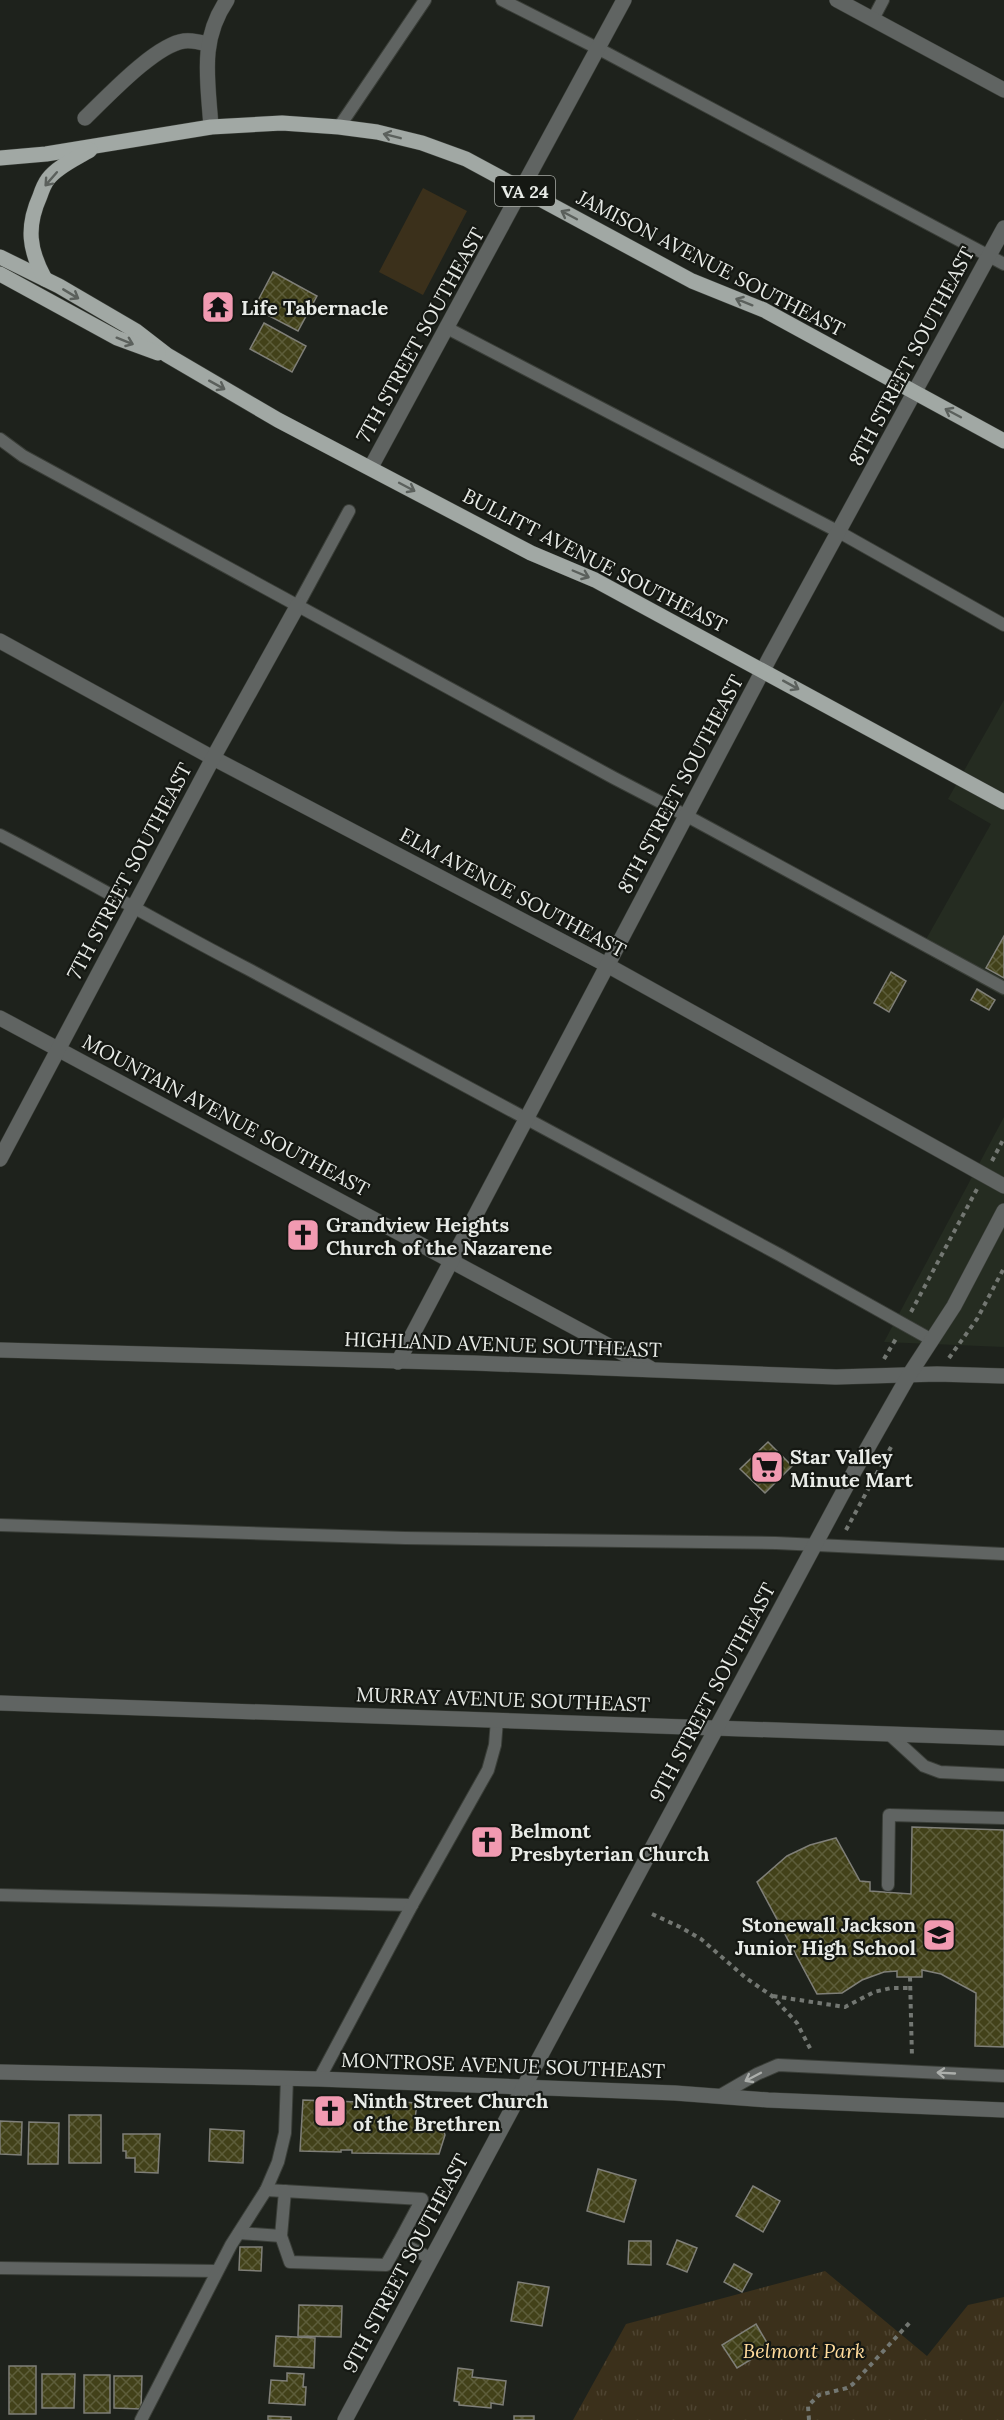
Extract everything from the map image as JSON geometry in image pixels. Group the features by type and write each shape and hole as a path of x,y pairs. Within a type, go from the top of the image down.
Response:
{"main road":[{"name":"JAMISON AVENUE SOUTHEAST","path":"0,158 46,154 211,127 282,123 377,132 422,143 466,159 692,281 764,310 1004,441"},
{"path":"45,279 32,253 30,239 36,204 48,179 98,145"},
{"name":"BULLITT AVENUE SOUTHEAST","path":"0,257 45,279 136,331 167,355 278,420 531,553 595,580 1004,802"},
{"name":"BULLITT AVENUE SOUTHEAST","path":"0,274 117,338 167,355"}],"street":[{"path":"211,127 207,44 216,16 227,0"},
{"name":"7TH STREET SOUTHEAST","path":"371,467 624,0"},
{"path":"837,0 1004,90"},
{"path":"85,118 143,64 171,45 185,41 207,44"},
{"name":"8TH STREET SOUTHEAST","path":"398,1362 764,670 1004,228"},
{"name":"7TH STREET SOUTHEAST","path":"0,1159 213,758 298,605"},
{"name":"ELM AVENUE SOUTHEAST","path":"0,641 213,758 607,965 1004,1186"},
{"name":"MOUNTAIN AVENUE SOUTHEAST","path":"0,1018 653,1369"},
{"name":"9TH STREET SOUTHEAST","path":"345,2420 814,1546 909,1375 954,1306 1004,1211"},
{"name":"HIGHLAND AVENUE SOUTHEAST","path":"0,1350 653,1369 836,1377 937,1374 1004,1377"},
{"name":"MURRAY AVENUE SOUTHEAST","path":"0,1703 1004,1738"},
{"name":"MONTROSE AVENUE SOUTHEAST","path":"0,2072 319,2079 1004,2110"}],"lane":[{"path":"339,127 425,0"},
{"path":"502,0 1004,264"},
{"path":"873,19 883,0"},
{"path":"447,328 840,532 1004,624"},
{"path":"0,439 23,456 1004,988"},
{"path":"298,605 350,511"},
{"path":"0,835 70,870 133,909 780,1255 932,1340"},
{"path":"0,1525 417,1538 777,1543 1004,1554"},
{"path":"319,2079 412,1905 488,1770 495,1745 497,1720"},
{"path":"889,1734 924,1766 940,1772 1004,1775"},
{"path":"888,1885 889,1815 1004,1818"},
{"path":"0,1895 412,1905"},
{"path":"719,2096 778,2065 1004,2076"},
{"path":"141,2420 217,2271 266,2190 278,2162 285,2133 287,2078"},
{"path":"266,2190 285,2191 422,2199 386,2265 290,2262 281,2236 285,2191"},
{"path":"238,2233 281,2236"},
{"path":"399,2242 432,2259"},
{"path":"0,2268 217,2271"}],"path":[{"path":"880,1376 883,1360 1004,1138"},
{"path":"937,1374 977,1319 1004,1268"},
{"path":"652,1914 701,1940 746,1978 772,1996 797,2023 808,2041 814,2058"},
{"path":"910,1977 912,2050"},
{"path":"772,1996 845,2007 874,1992 891,1988 910,1988"},
{"path":"808,2420 808,2406 819,2394 853,2384 912,2320"}],"shaded area":[{"path":"1004,700 1004,997 920,950 991,824 948,799"},
{"path":"1004,1117 1004,1347 884,1342"}],"green space":[{"path":"423,188 467,211 423,295 379,272"},
{"name":"Belmont Park","path":"825,2271 927,2356 968,2305 1004,2297 1004,2420 573,2420 626,2324"}],"building":[{"path":"273,272 317,296 298,331 254,308"},
{"path":"264,323 306,346 292,372 250,349"},
{"path":"1004,936 1004,978 986,968"},
{"path":"891,972 906,981 889,1012 874,1003"},
{"path":"977,989 995,1000 989,1010 971,1000"},
{"path":"768,1442 792,1466 765,1493 740,1469"},
{"path":"912,1827 1004,1830 1004,2047 975,2046 976,1993 941,1974 922,1970 922,1977 897,1977 897,1971 884,1972 862,1980 842,1993 817,1994 757,1882 787,1856 810,1845 836,1838 860,1881 870,1882 870,1891 911,1894"},
{"path":"303,2100 391,2106 392,2103 417,2103 415,2119 441,2122 445,2135 439,2154 352,2153 352,2150 300,2151"},
{"path":"69,2115 101,2115 101,2163 69,2163"},
{"path":"0,2121 22,2122 21,2155 0,2154"},
{"path":"29,2122 59,2123 58,2164 28,2164"},
{"path":"210,2129 244,2131 243,2163 209,2161"},
{"path":"123,2134 160,2134 158,2173 135,2172 135,2158 126,2158 126,2151 123,2151"},
{"path":"598,2169 636,2180 624,2222 587,2211"},
{"path":"753,2186 780,2201 763,2232 736,2216"},
{"path":"677,2240 697,2248 687,2272 667,2264"},
{"path":"629,2241 651,2241 651,2265 628,2264"},
{"path":"240,2247 262,2247 261,2271 239,2270"},
{"path":"734,2264 752,2274 742,2292 724,2282"},
{"path":"518,2282 549,2287 542,2326 511,2321"},
{"path":"299,2305 342,2306 341,2337 298,2336"},
{"path":"756,2324 770,2348 737,2368 722,2345"},
{"path":"276,2336 315,2338 314,2368 274,2366"},
{"path":"9,2366 36,2366 36,2414 9,2414"},
{"path":"458,2368 473,2370 472,2377 506,2381 503,2405 491,2403 491,2408 459,2405 459,2402 454,2401"},
{"path":"287,2373 304,2374 305,2405 269,2403 271,2380 287,2381"},
{"path":"42,2374 75,2374 74,2408 42,2408"},
{"path":"84,2375 110,2375 110,2413 84,2413"},
{"path":"114,2376 142,2376 141,2409 114,2408"},
{"path":"268,2416 291,2417 291,2420 268,2420"},
{"path":"514,2416 534,2416 534,2420 514,2420"}],"place":[{"name":"Life Tabernacle","path":"218,307"},
{"name":"Grandview Heights Church of the Nazarene","path":"303,1235"},
{"name":"Star Valley Minute Mart","path":"767,1467"},
{"name":"Belmont Presbyterian Church","path":"487,1842"},
{"name":"Stonewall Jackson Junior High School","path":"939,1935"},
{"name":"Ninth Street Church of the Brethren","path":"330,2111"}]}
